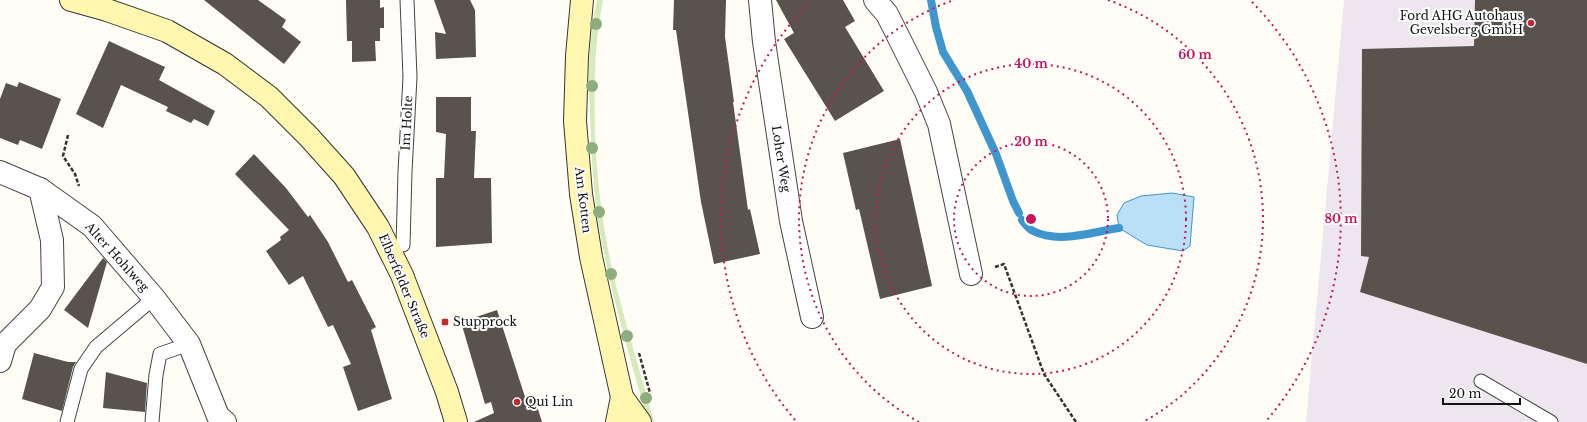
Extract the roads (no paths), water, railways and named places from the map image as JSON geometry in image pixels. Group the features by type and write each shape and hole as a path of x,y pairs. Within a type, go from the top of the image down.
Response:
{"main road":[{"name":"Elberfelder Straße","path":"71,0 107,10 167,31 225,64 269,97 309,137 344,176 378,227 402,275 447,392 456,422"},
{"name":"Am Kotten","path":"582,0 577,56 575,121 581,194 591,257 622,397 640,422"},
{"name":"Am Kotten","path":"617,422 622,397"}],"street":[{"name":"Loher Weg","path":"760,0 764,42 791,221 812,316"},
{"path":"875,0 887,14 926,92 939,124 971,274"},
{"name":"Alter Hohlweg","path":"0,172 40,188 92,226 154,298 189,344 220,420"},
{"path":"0,361 5,344 40,309 53,287 52,240 40,188"}],"lane":[{"name":"Im Holte","path":"403,246 404,172 410,77 407,0"},
{"name":"Alter Hohlweg","path":"67,422 82,370 96,347 154,298"},
{"path":"152,422 156,375 160,354 189,344"},
{"path":"1481,381 1551,422"}],"water":[{"path":"1172,193 1194,197 1190,246 1183,251 1147,245 1119,228 1117,215 1124,203 1141,196"}],"waterway":[{"path":"931,0 943,52 967,91 996,154 1013,201 1019,213"},
{"path":"1022,220 1033,231 1054,237 1076,236 1119,228"}],"place":[{"name":"Ford AHG Autohaus Gevelsberg GmbH","path":"1531,23"},
{"name":"Stupprock","path":"445,322"},
{"name":"Qui Lin","path":"517,402"}]}
